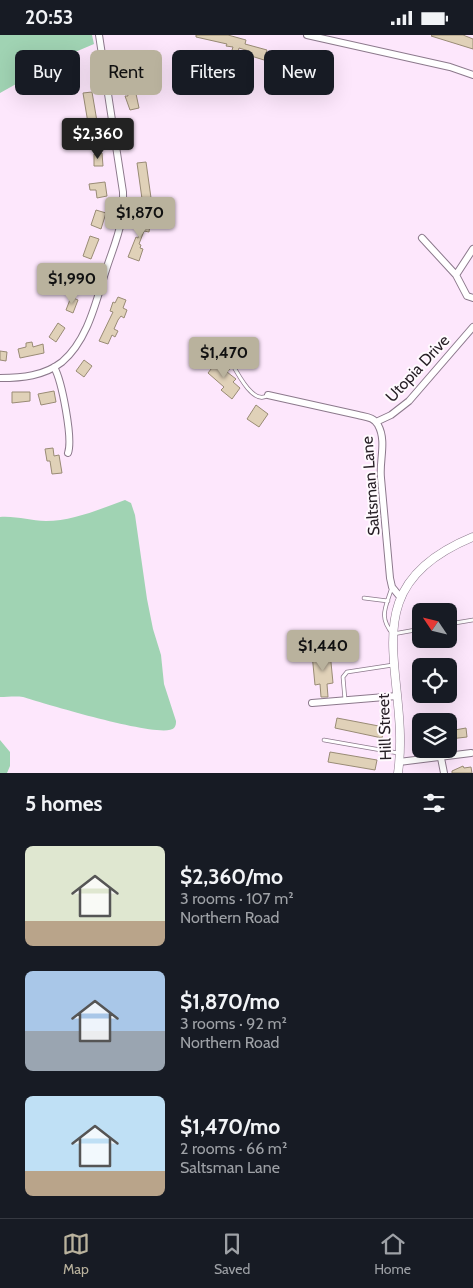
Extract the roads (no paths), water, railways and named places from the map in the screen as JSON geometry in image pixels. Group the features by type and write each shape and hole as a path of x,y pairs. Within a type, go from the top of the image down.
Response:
{"street":[{"path":"0,378 31,376 54,367 76,347 86,328 118,233 123,213 123,192 99,35"},
{"path":"307,35 450,67 473,75"},
{"path":"422,238 456,275 467,296 473,298"},
{"path":"456,275 473,249"},
{"name":"Utopia Drive","path":"376,422 391,415 408,401 473,327"},
{"path":"54,367 59,377 70,441 68,453"},
{"name":"Saltsman Lane","path":"268,395 372,418 376,422 382,441 381,478 392,587"},
{"name":"Hill Street","path":"398,773 400,723 393,634 397,609 406,586 422,567 445,551 473,537"},
{"path":"392,587 401,598"},
{"path":"312,703 397,696"},
{"path":"457,755 471,753"},
{"path":"399,762 441,758 444,773"}],"lane":[{"path":"226,353 248,390 260,399 264,399 268,395"},
{"path":"392,587 384,620 387,627 393,634 412,631"},
{"path":"364,598 388,601"},
{"path":"458,622 473,620"},
{"path":"345,700 344,677 347,673 394,665"},
{"path":"324,740 400,753"}]}
